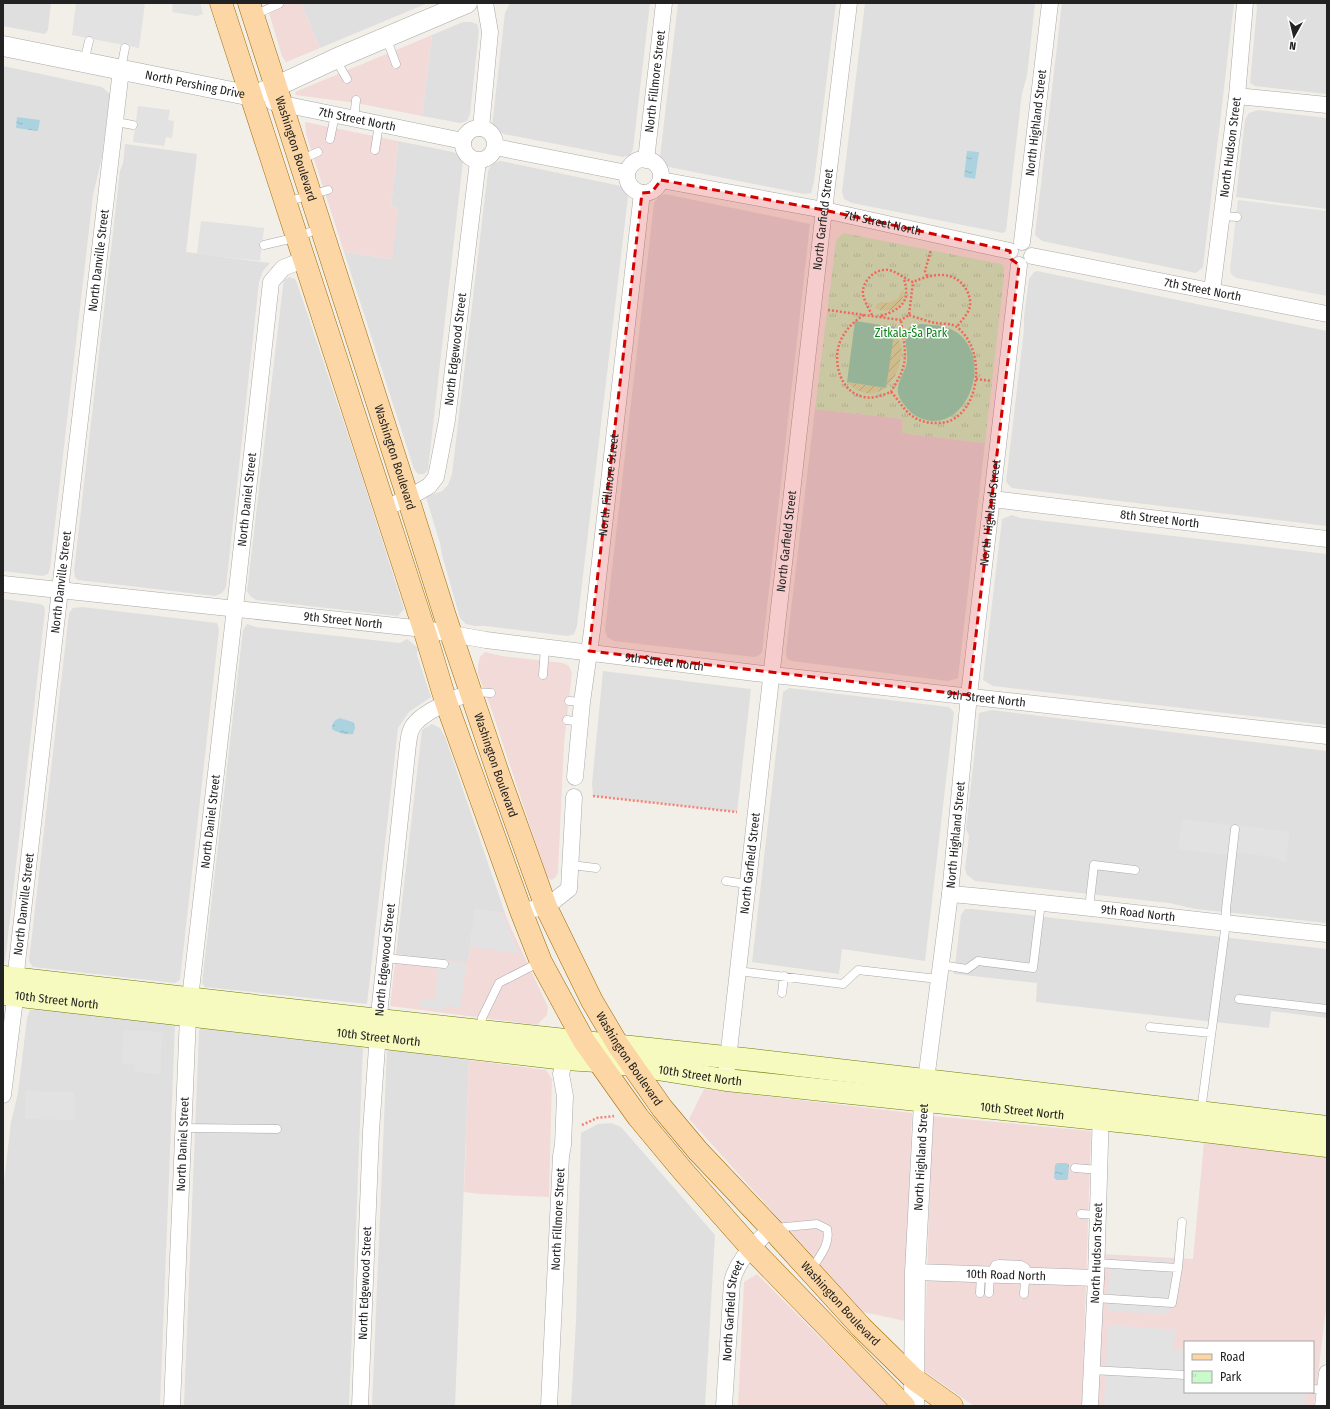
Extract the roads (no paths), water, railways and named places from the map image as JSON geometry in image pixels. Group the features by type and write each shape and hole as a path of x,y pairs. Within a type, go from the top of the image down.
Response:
{"main road":[{"name":"Washington Boulevard","path":"221,3 298,237 446,702 520,911 541,962 584,1041 597,1061 663,1148 752,1249 904,1406"},
{"name":"Washington Boulevard","path":"251,9 278,95 309,156 319,192 321,228 445,616 452,634 481,693 546,907 592,1001 618,1045 662,1108 678,1128 861,1327 914,1379 952,1406"},
{"name":"10th Street North","path":"9,986 378,1028 565,1059 632,1065 726,1080 925,1090"},
{"name":"10th Street North","path":"378,1028 480,1031 727,1057 925,1090 1101,1110 1327,1146"},
{"name":"10th Street North","path":"1101,1110 1201,1112 1327,1126"}],"street":[{"name":"North Pershing Drive","path":"3,46 252,96 278,95 335,59 467,3"},
{"path":"481,128 490,32 485,3"},
{"name":"North Fillmore Street","path":"646,160 664,3"},
{"name":"North Garfield Street","path":"726,1080 727,1057 849,3"},
{"name":"North Highland Street","path":"1016,247 1050,3"},
{"name":"North Hudson Street","path":"1212,291 1229,216 1245,3"},
{"name":"North Danville Street","path":"3,1095 9,986 60,590 121,70"},
{"name":"7th Street North","path":"278,95 335,115 463,141"},
{"path":"1237,96 1327,105"},
{"path":"481,128 490,133 495,142 495,147 487,159 478,161 468,156 463,147 463,141 465,136 472,130 481,128"},
{"path":"495,147 627,174"},
{"path":"641,160 646,160 656,164 660,169 661,180 659,185 652,192 642,193 632,189 627,179 627,174 632,164 641,160"},
{"name":"North Edgewood Street","path":"385,508 408,498 429,486 436,477 447,420 478,161"},
{"name":"7th Street North","path":"661,180 1016,247"},
{"name":"North Fillmore Street","path":"575,777 573,721 575,701 589,651 642,193"},
{"path":"1016,247 1011,259 1013,262 1026,260"},
{"name":"North Daniel Street","path":"172,1406 189,1006 271,282 283,268 305,260"},
{"name":"7th Street North","path":"1026,260 1212,291 1327,314"},
{"name":"North Highland Street","path":"914,1406 915,1272 925,1090 950,894 969,696 992,500 1026,260"},
{"name":"8th Street North","path":"992,500 1327,540"},
{"name":"9th Street North","path":"3,584 424,629 545,647 589,651 771,674 1327,736"},
{"name":"North Edgewood Street","path":"360,1406 370,1139 378,1028 410,732 414,724 446,702 481,693"},
{"path":"520,911 546,907 569,889 574,797"},
{"name":"9th Road North","path":"950,894 1041,902 1327,934"},
{"path":"565,1059 584,1041"},
{"name":"North Fillmore Street","path":"549,1406 565,1096 561,1074 565,1059"},
{"name":"North Hudson Street","path":"1090,1406 1101,1110"},
{"name":"North Garfield Street","path":"724,1406 732,1282 736,1268 740,1261 771,1228"},
{"name":"10th Road North","path":"915,1272 1025,1276 1096,1270"},
{"path":"1323,1406 1319,1389 1327,1373"}],"lane":[{"path":"251,9 280,4"},
{"path":"386,37 396,64"},
{"path":"84,63 89,41"},
{"path":"121,70 125,48"},
{"path":"335,59 347,79"},
{"path":"354,119 356,100"},
{"path":"330,139 335,115"},
{"path":"116,122 133,125"},
{"path":"375,150 379,124"},
{"path":"286,202 319,192"},
{"path":"264,245 298,237 321,228"},
{"path":"543,675 545,647"},
{"path":"1201,1112 1226,923 1226,908 1235,830"},
{"path":"571,865 596,868"},
{"path":"1089,908 1094,865 1135,870"},
{"path":"726,881 748,884"},
{"path":"738,971 843,984 858,970 940,972 967,969 978,961 1033,968 1041,902"},
{"path":"385,958 444,964"},
{"path":"480,1031 482,1018 499,983 541,962"},
{"path":"782,993 784,976"},
{"path":"1239,999 1327,1009"},
{"path":"1150,1027 1211,1034"},
{"path":"183,1128 277,1129"},
{"path":"1075,1168 1099,1170"},
{"path":"1082,1214 1098,1215"},
{"path":"1095,1298 1172,1303 1178,1268 1182,1222"},
{"path":"771,1228 817,1224 827,1229 829,1236 827,1245 810,1272"},
{"path":"1096,1270 1178,1268"},
{"path":"980,1292 986,1274"},
{"path":"986,1274 989,1293"},
{"path":"1024,1294 1025,1276"},
{"path":"1091,1370 1184,1375"}],"water":[{"path":"17,117 40,120 38,131 16,128"},
{"path":"967,151 979,152 975,179 964,177"},
{"path":"340,718 354,723 355,728 353,734 336,732 332,729 334,722"},
{"path":"1057,1163 1067,1163 1069,1165 1068,1179 1057,1180 1054,1178 1055,1165"}],"park label":[{"name":"Zitkala-Ša Park","path":"911,333"}]}
